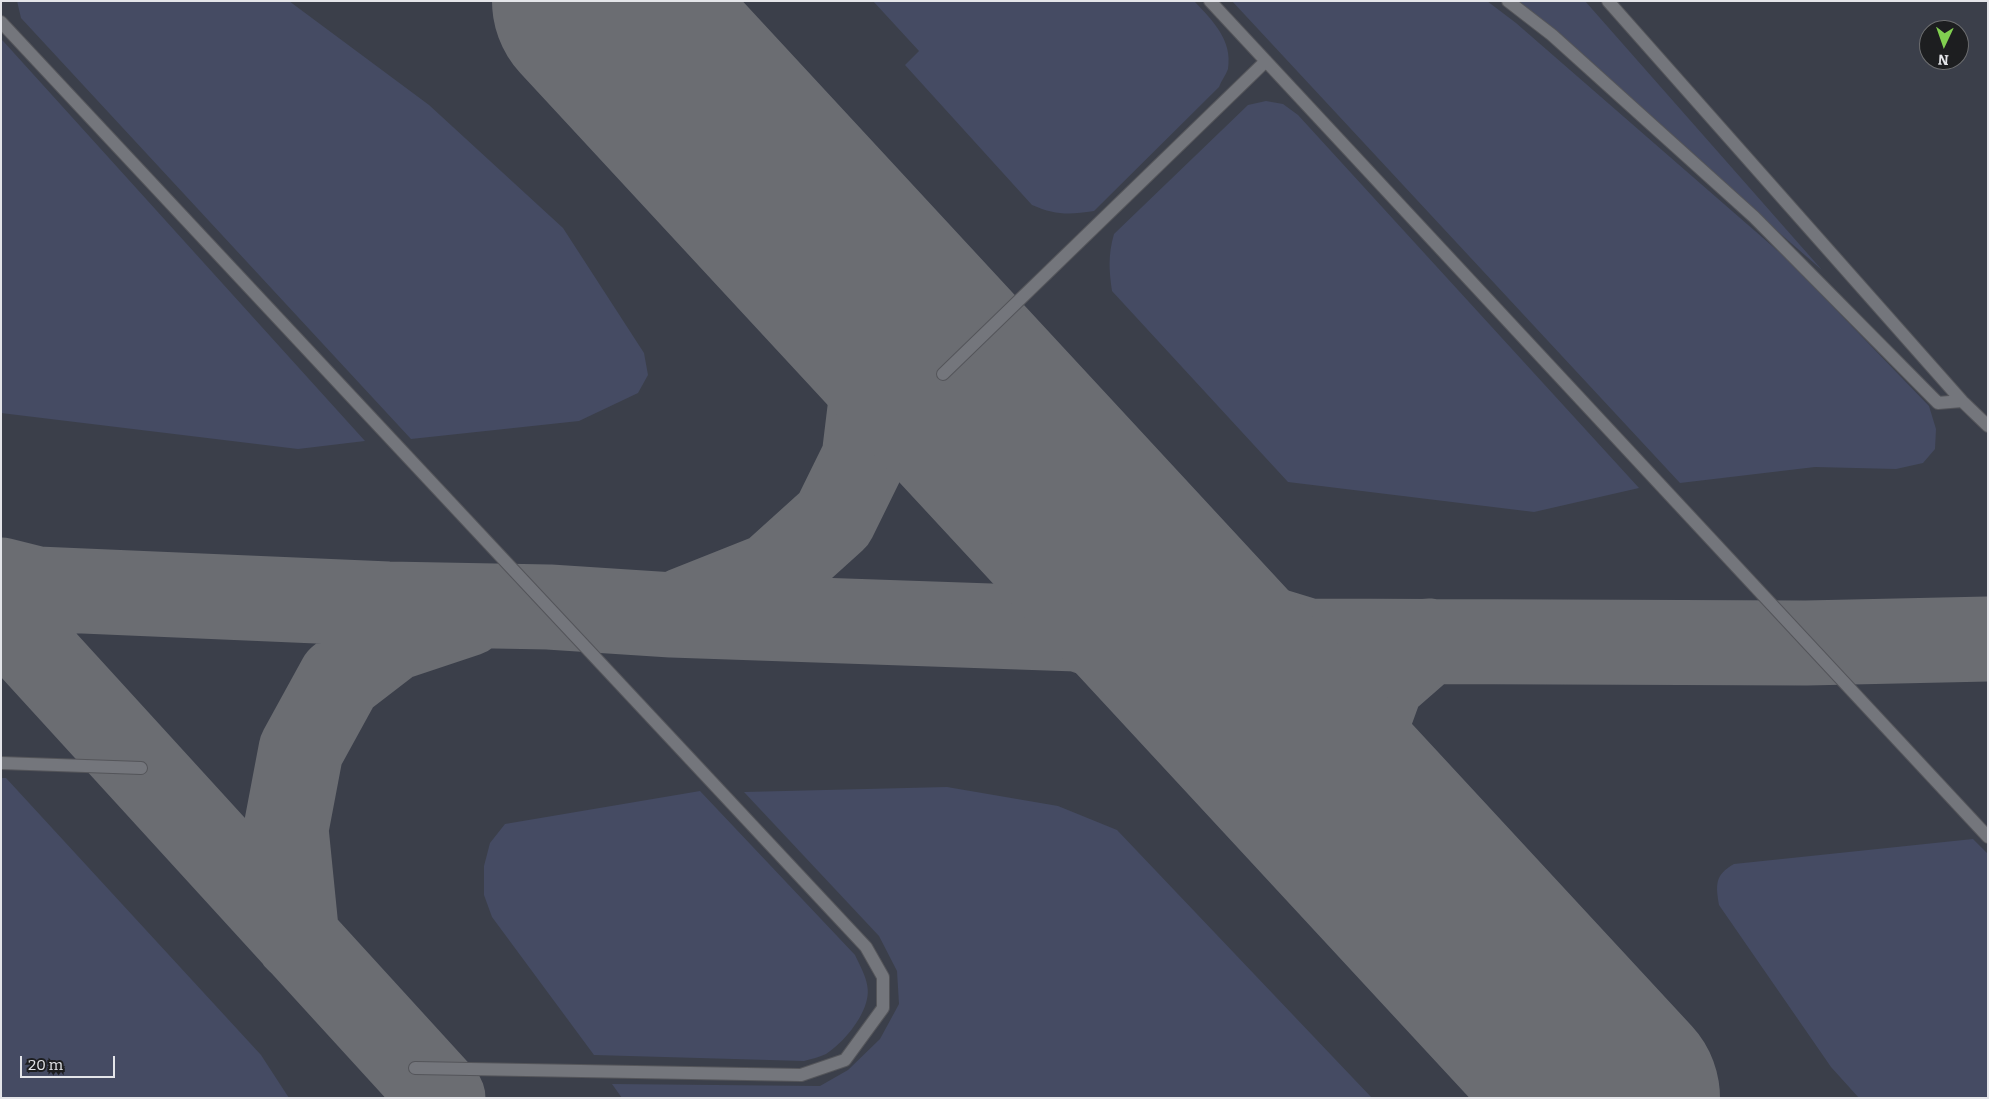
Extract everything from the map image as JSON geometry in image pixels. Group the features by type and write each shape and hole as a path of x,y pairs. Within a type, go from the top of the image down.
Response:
{"lane":[{"path":"1210,1 1988,837"},
{"path":"1508,1 1552,35 1754,217 1938,403 1962,401"},
{"path":"1608,1 1962,401 1988,426"},
{"path":"1,22 866,947 884,977 883,1008 845,1060 801,1075 415,1068"},
{"path":"943,374 1266,61"},
{"path":"1,763 141,768"}],"shaded area":[{"path":"1,1 1988,1 1988,1098 1,1098"},
{"path":"17,1 289,1 429,105 563,228 644,353 648,375 638,393 579,421 411,439 21,18"},
{"path":"873,1 1194,1 1220,31 1227,49 1228,69 1219,87 1094,211 1069,213 1048,211 1032,205 905,65 919,51"},
{"path":"1232,1 1487,1 1516,23 1786,258 1929,406 1936,429 1935,449 1923,463 1896,469 1815,467 1680,483"},
{"path":"1508,1 1585,1 1822,270 1552,35"},
{"path":"1,39 365,441 298,449 1,413"},
{"path":"1266,101 1283,104 1298,115 1639,488 1534,512 1288,482 1112,291 1110,269 1114,234 1248,105"},
{"path":"1,778 6,778 261,1055 289,1098 1,1098"},
{"path":"947,787 1058,806 1117,830 1372,1098 622,1098 612,1084 820,1086 848,1070 880,1039 899,1004 897,971 879,936 744,792"},
{"path":"700,791 855,955 860,965 868,988 865,1007 851,1030 839,1044 826,1054 804,1061 594,1055 492,917 484,895 484,866 490,843 505,824"},
{"path":"1973,839 1988,854 1988,1098 1859,1098 1831,1067 1719,905 1718,881 1723,872 1734,864"}],"taxiway":[{"path":"579,1 644,52"},
{"path":"684,610 772,575 834,519 864,458 873,384 849,273"},
{"path":"1111,555 1216,613 1308,641 1806,643 1988,639"},
{"path":"1,580 37,589 388,604 549,607 672,615 1077,629 1185,661 1272,728"},
{"path":"1,614 443,1098"},
{"path":"297,939 286,829 301,750 340,679 392,639 467,614"},
{"path":"1429,641 1382,682 1362,737 1373,802 1430,899"}],"runway":[{"path":"598,1 1614,1098"}]}
